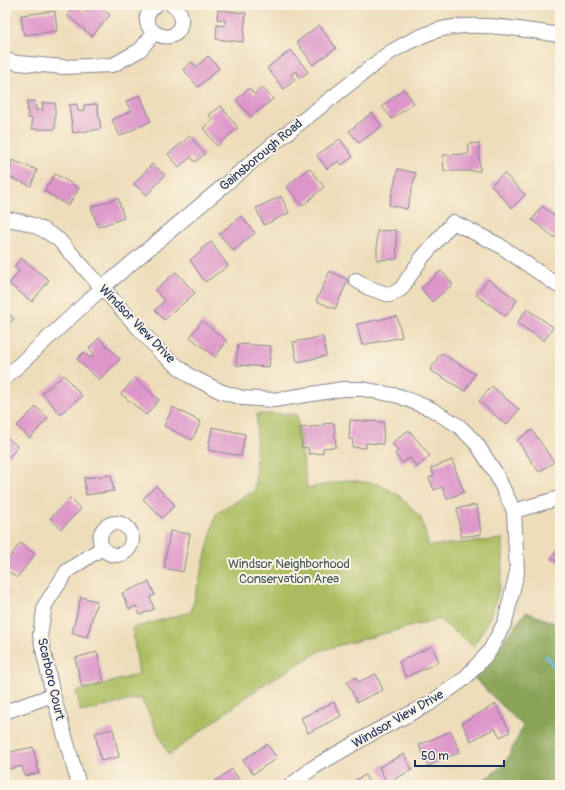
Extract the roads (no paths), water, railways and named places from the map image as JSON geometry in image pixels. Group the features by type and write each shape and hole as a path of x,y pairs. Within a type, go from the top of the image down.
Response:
{"street":[{"path":"156,5 151,9 147,19 150,29 154,33 163,37 169,36 177,30 181,21 179,10 172,5"},
{"name":"Gainsborough Road","path":"5,378 102,288 278,140 389,53 406,43 439,29 463,26 508,28 560,35"},
{"path":"5,60 18,63 64,68 113,66 140,50 154,33"},
{"name":"Windsor View Drive","path":"5,219 23,221 42,228 59,240 162,353 190,376 222,392 243,398 274,400 343,389 363,389 399,396 431,409 459,426 476,443 495,472 514,512 517,572 505,622 489,652 464,679 429,704 376,731 314,767 291,785"},
{"path":"356,280 369,288 390,295 401,289 421,259 453,222 499,245 560,287"},
{"path":"514,512 560,498"},
{"name":"Scarboro Court","path":"79,785 53,695 40,635 45,605 67,571 102,548"},
{"path":"5,712 53,695"}],"waterway":[{"path":"546,656 560,673"}],"park label":[{"name":"Windsor Neighborhood Conservation Area","path":"289,572"}]}
